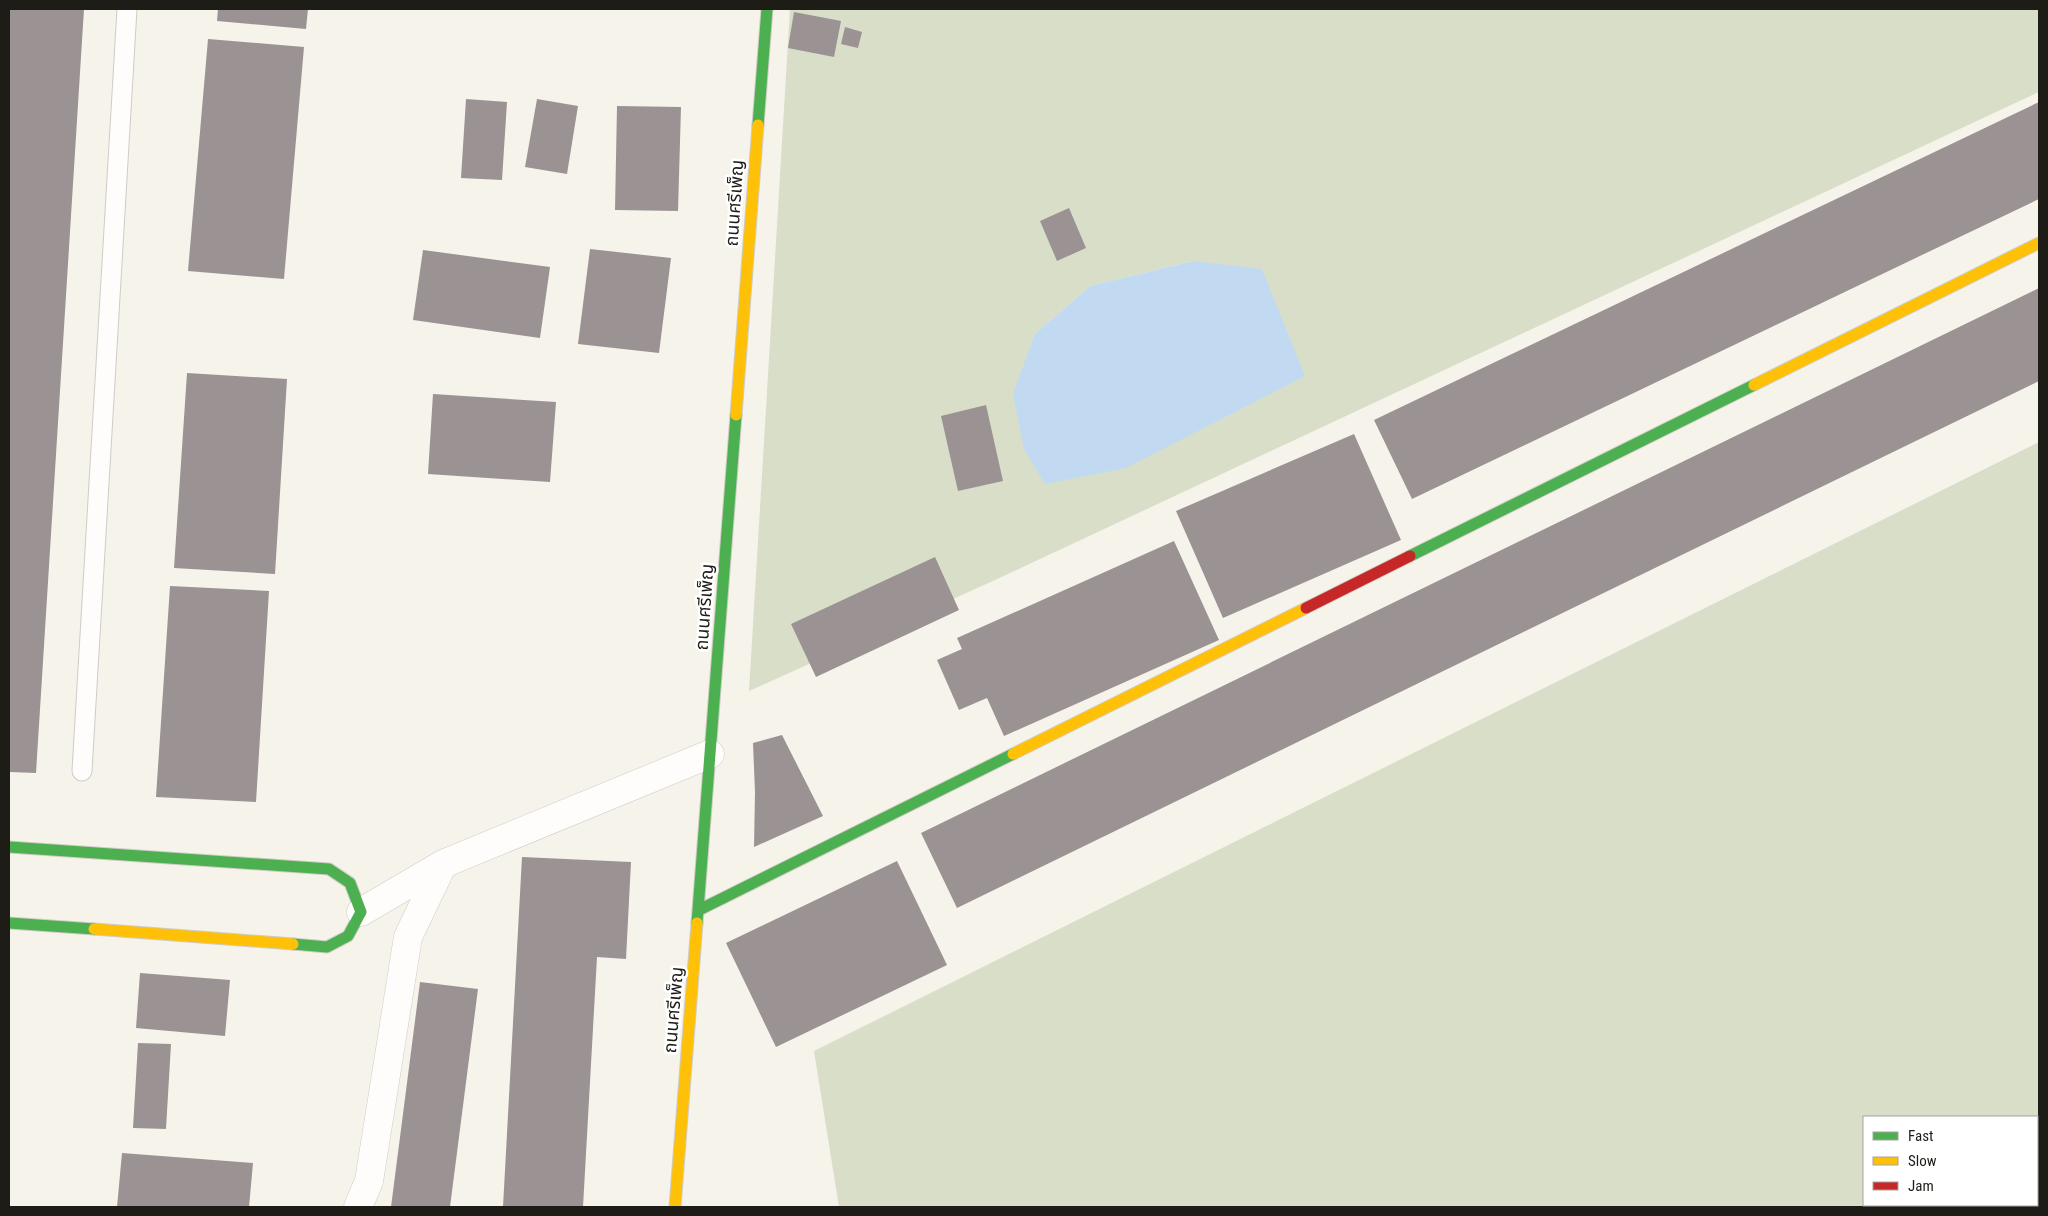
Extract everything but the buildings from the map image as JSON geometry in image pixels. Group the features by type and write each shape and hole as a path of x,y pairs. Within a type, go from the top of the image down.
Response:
{"street":[{"name":"ถนนศรีเพ็ญ","path":"675,1207 767,9"},
{"path":"699,910 2039,243"},
{"path":"9,923 326,947 348,936 361,912 442,864 710,754"},
{"path":"9,847 328,869 350,883 361,912"},
{"path":"358,1207 370,1181 408,937 442,864"}],"lane":[{"path":"82,771 127,9"}],"green space":[{"path":"790,9 2039,9 2039,92 995,580 749,691","holes":["1193,261 1035,334 1090,286"]},
{"path":"2039,442 2039,1207 839,1207 814,1051"}],"water":[{"path":"1193,261 1262,269 1305,376 1126,468 1045,484 1024,449 1013,394 1035,334 1090,286"}],"traffic: fast":[{"path":"758,125 767,9"},
{"path":"1410,556 1754,385"},
{"path":"697,923 736,415"},
{"path":"699,910 1013,754"},
{"path":"9,847 329,869 350,883 361,912 348,936 327,947 293,944"},
{"path":"9,923 94,929"}],"traffic: slow":[{"path":"736,415 758,125"},
{"path":"1754,385 2039,243"},
{"path":"1013,754 1306,608"},
{"path":"675,1207 697,923"},
{"path":"94,929 293,944"}],"traffic: jam":[{"path":"1306,608 1410,556"}]}
